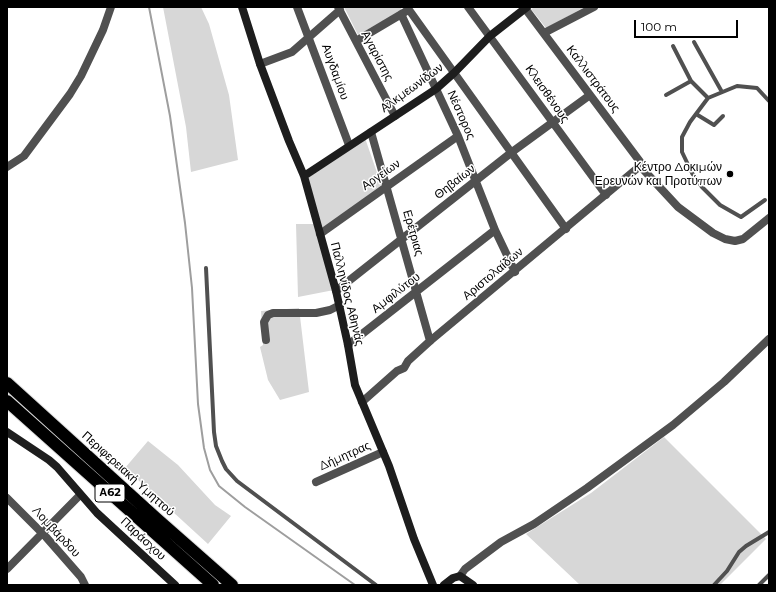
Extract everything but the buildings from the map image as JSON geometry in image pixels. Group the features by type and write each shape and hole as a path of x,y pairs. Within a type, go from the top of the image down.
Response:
{"highway":[{"name":"Περιφερειακή Υμηττού","path":"7,384 232,585"},
{"name":"Α62","path":"7,401 214,585"}],"street":[{"path":"7,167 24,156 70,94 81,76 91,52 103,30 111,7"},
{"name":"Παλληνίδος Αθηνάς","path":"242,7 260,64 304,176 340,305 355,386 383,452 414,539 433,585"},
{"name":"Αυγδαμίου","path":"297,7 349,145"},
{"name":"Κλεισθένους","path":"468,7 606,195"},
{"name":"Αλκμεωνίδων","path":"304,176 436,89 490,36 525,7"},
{"name":"Καλλιστράτους","path":"525,7 642,163 640,166"},
{"path":"544,33 594,7"},
{"path":"356,41 401,14 408,8"},
{"name":"Νέστορος","path":"408,8 566,229"},
{"path":"260,64 292,52 339,9"},
{"name":"Αγαρίστης","path":"339,9 395,116"},
{"name":"Νέστορος","path":"401,14 458,136 514,272"},
{"name":"Θηβαίων","path":"336,291 512,152 590,95"},
{"name":"Ερέτριας","path":"371,132 430,341"},
{"name":"Αργείων","path":"320,234 458,136"},
{"path":"640,166 678,207 719,236 731,241 747,237 769,218"},
{"name":"Αριστολαίδων","path":"362,402 397,371 404,368 408,361 430,341 640,166"},
{"name":"Αμφιλύτου","path":"348,345 496,230"},
{"path":"266,340 264,322 268,315 273,313 316,313 330,310 340,305"},
{"path":"444,585 453,578 460,576 465,569 502,542 534,524 667,430 724,382 769,339"},
{"name":"Παράσχου","path":"7,432 53,463 97,513 175,585"},
{"name":"Δήμητρας","path":"316,482 383,452"},
{"path":"8,567 80,494"},
{"name":"Λομβάρδου","path":"7,498 42,533 83,584"},
{"path":"460,576 473,585"}],"lane":[{"path":"694,42 722,92"},
{"path":"673,46 691,81 708,98"},
{"path":"666,95 691,81"},
{"path":"765,200 741,217 720,205 702,187 692,172 682,152 682,137 708,98 722,92 737,86 757,88 769,101"},
{"path":"696,114 714,125 723,116"},
{"path":"206,268 214,432 216,446 226,469 237,481 376,585"},
{"path":"714,585 727,571 739,552 769,532"},
{"path":"759,585 769,575"}],"shaded area":[{"path":"163,7 201,7 209,24 229,95 238,160 191,172 186,127"},
{"path":"344,7 400,7 402,10 358,35"},
{"path":"535,7 585,7 546,28 531,9"},
{"path":"365,138 382,187 321,229 308,178"},
{"path":"296,224 315,224 334,290 298,297"},
{"path":"299,308 309,392 280,400 268,380 260,347 263,345 261,311"},
{"path":"664,437 766,539 720,585 580,585 526,534 591,493"},
{"path":"148,441 178,465 215,505 231,516 208,544 125,468"}],"waterway":[{"path":"149,7 170,116 185,223 192,288 198,404 204,448 210,470 219,486 245,507 355,585"}],"place":[{"name":"Κέντρο Δοκιμών Ερευνών και Προτύπων","path":"730,174"}]}
